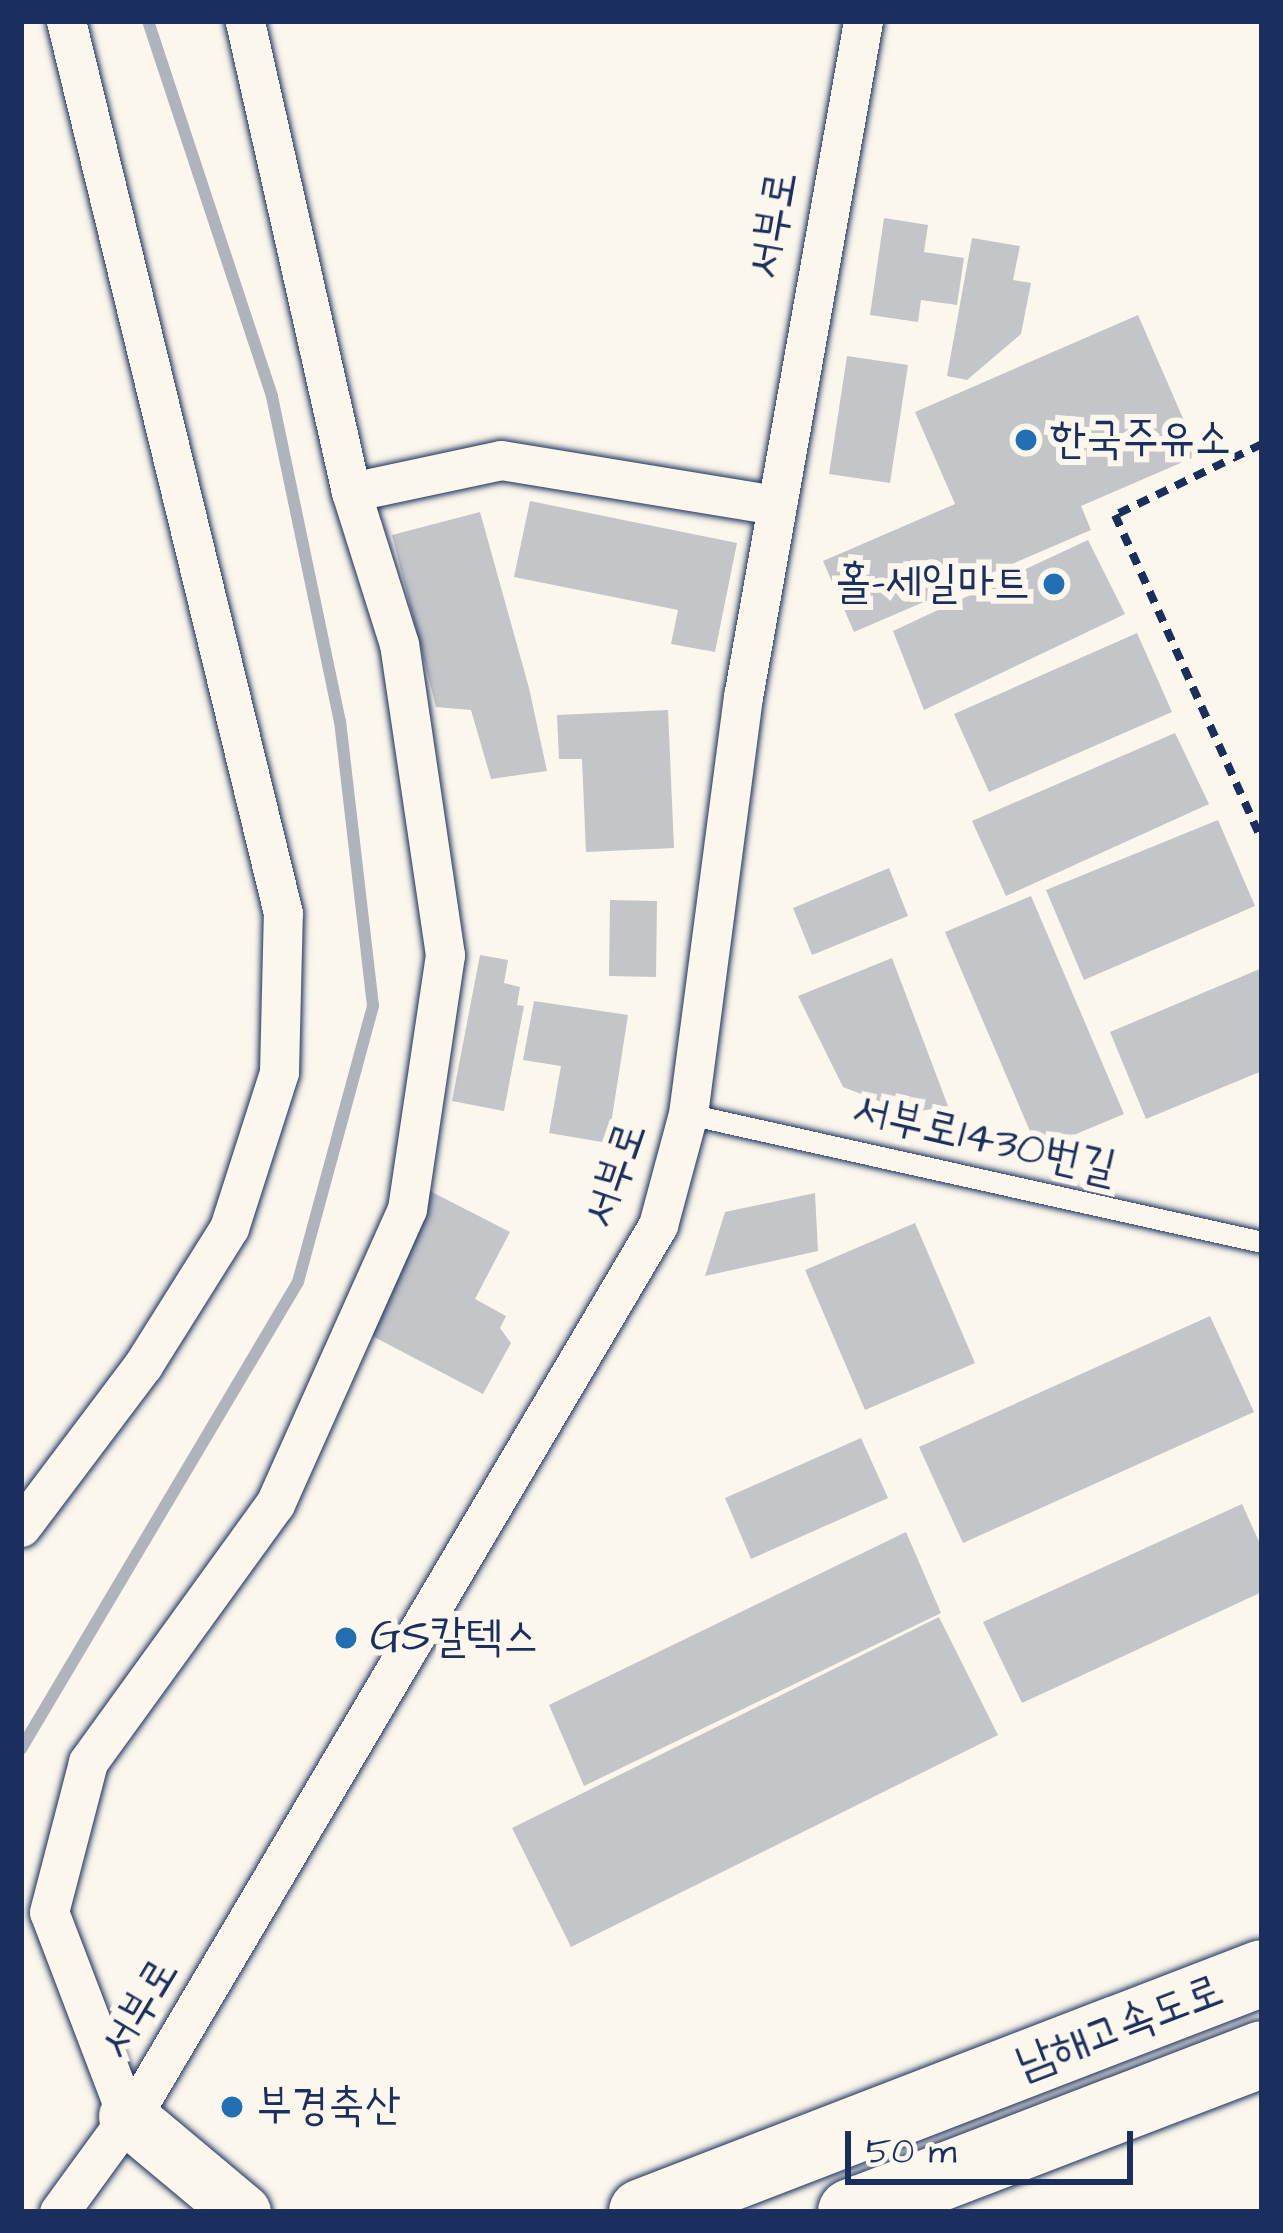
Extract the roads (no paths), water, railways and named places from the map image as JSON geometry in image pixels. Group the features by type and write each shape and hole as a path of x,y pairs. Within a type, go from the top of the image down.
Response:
{"highway":[{"name":"남해고속도로","path":"642,2212 1262,1973"},
{"name":"남해고속도로","path":"851,2212 1262,2054"}],"street":[{"path":"21,1527 143,1365 229,1228 279,1072 283,914 66,21"},
{"path":"242,2212 127,2116 50,1912 88,1762 274,1504 407,1209 430,1088 445,956 434,850 399,644 351,492 245,21"},
{"name":"서부로","path":"59,2212 127,2116 658,1225 688,1114 775,506 862,21"},
{"path":"351,492 501,460 775,506"}],"lane":[{"name":"서부로1430번길","path":"688,1114 1262,1243"}],"waterway":[{"path":"21,1749 298,1282 373,1006 340,722 272,396 148,21"}],"place":[{"name":"한국주유소","path":"1026,440"},
{"name":"홀-세일마트","path":"1054,584"},
{"name":"GS칼텍스","path":"346,1638"},
{"name":"부경축산","path":"232,2107"}]}
